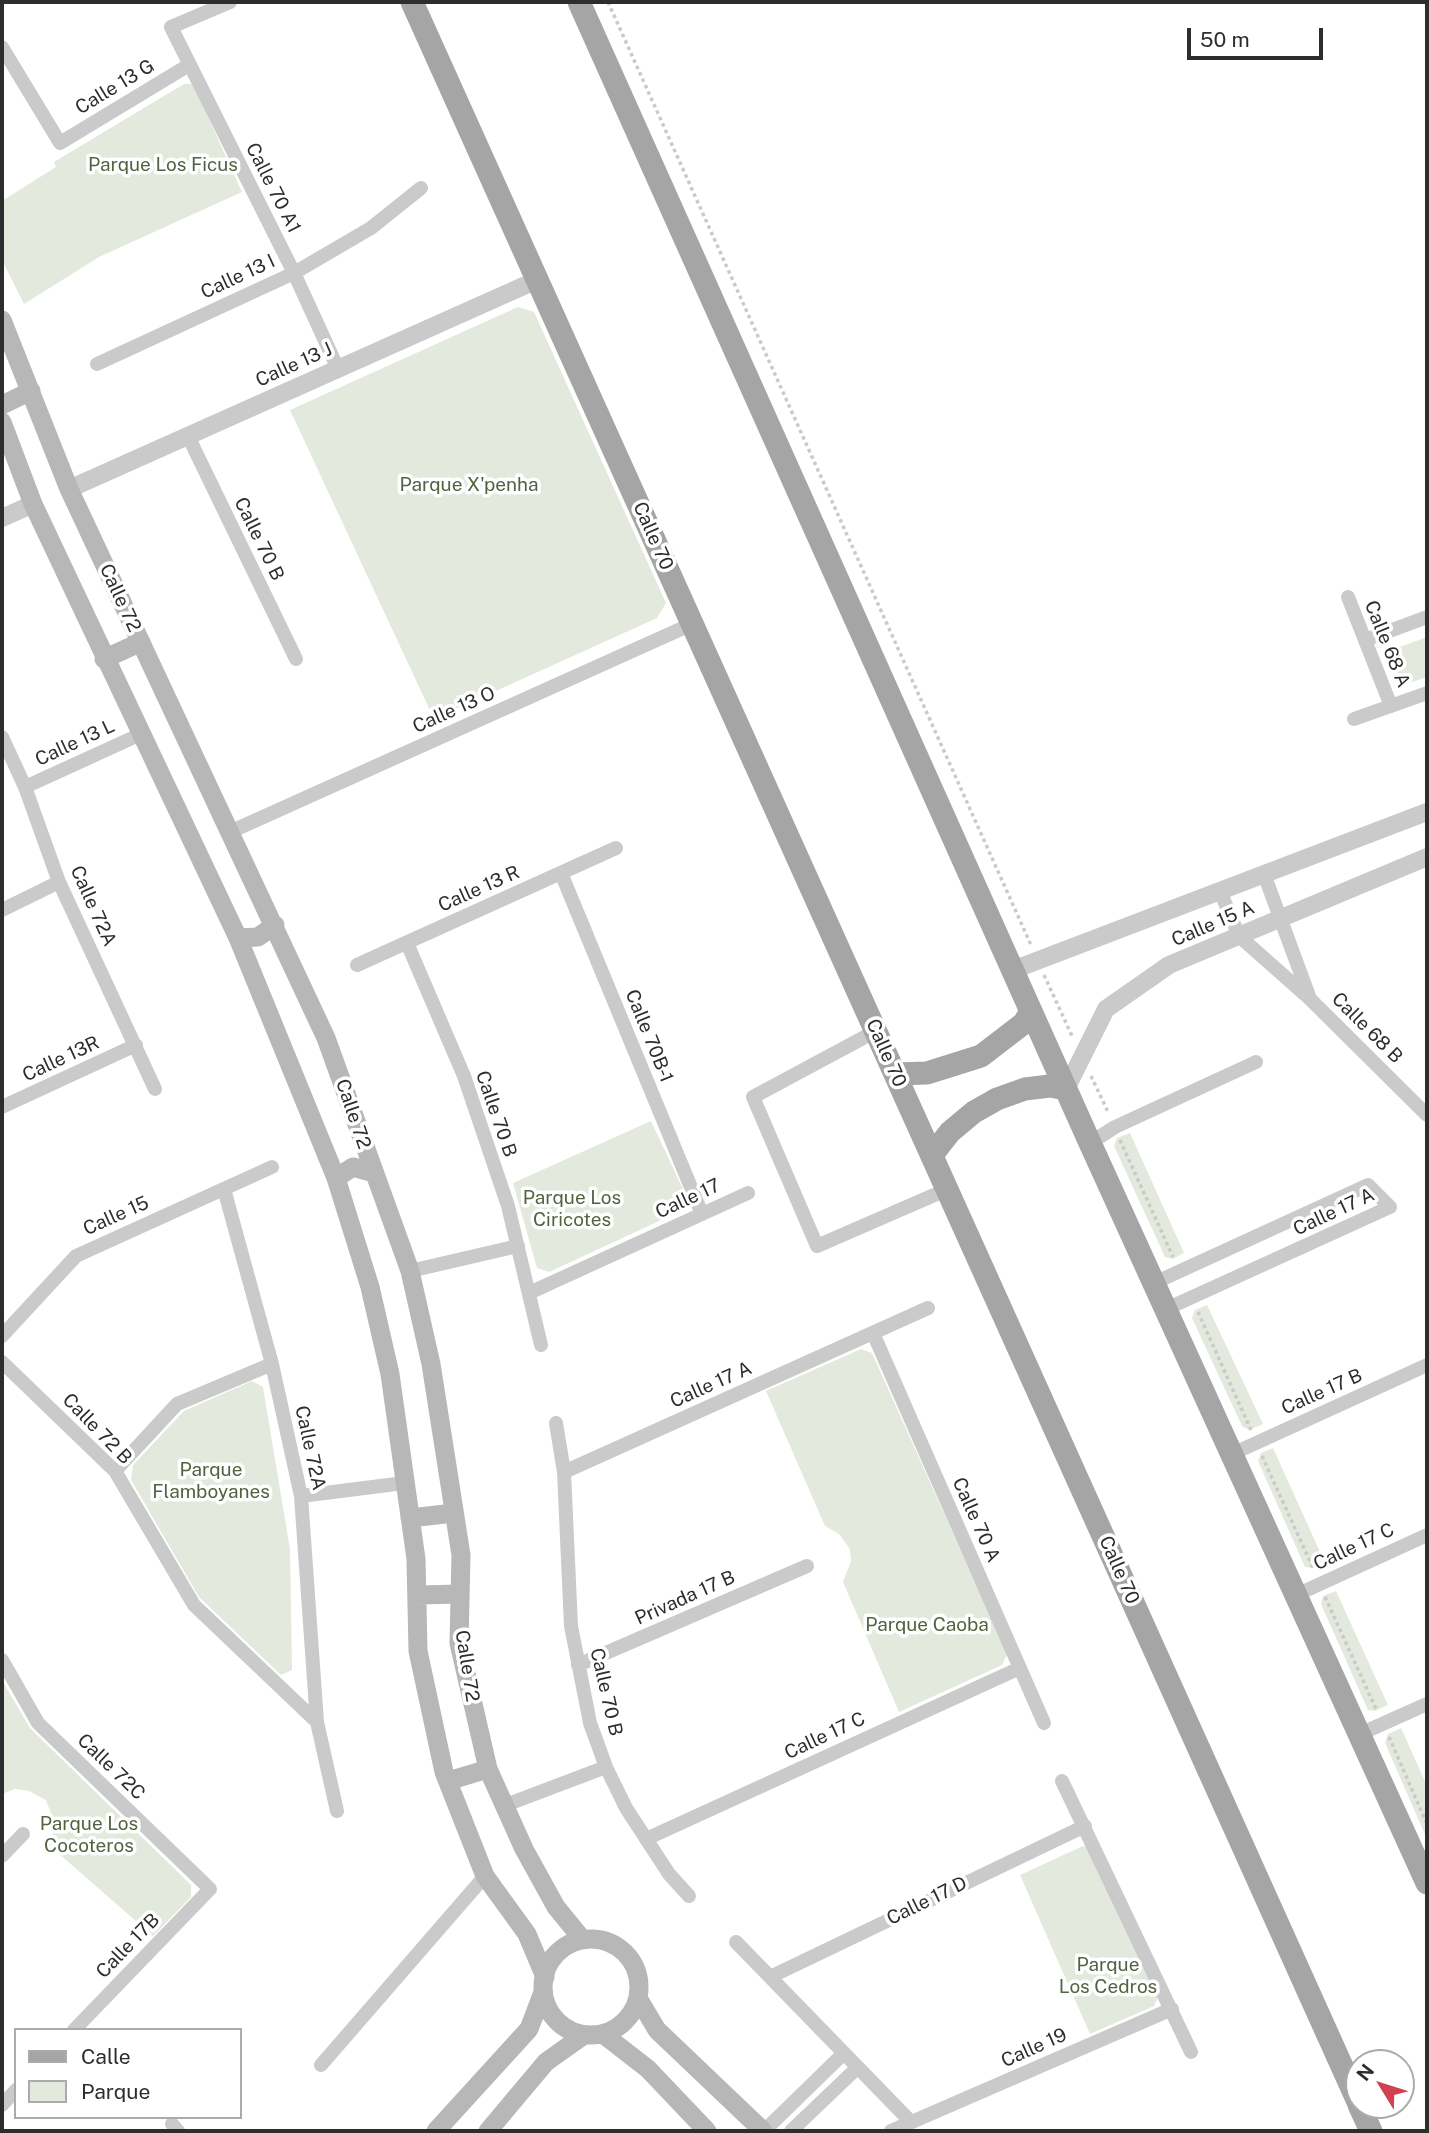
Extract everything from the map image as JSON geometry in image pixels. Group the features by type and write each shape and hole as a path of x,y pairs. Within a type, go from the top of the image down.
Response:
{"main road":[{"name":"Calle 70","path":"412,2 1345,2074"},
{"path":"579,2 1090,1143 1426,1878"},
{"name":"Calle 72","path":"2,320 69,489 232,831 326,1038 410,1271 431,1364 461,1555 459,1643 488,1769 503,1806 556,1907 583,1940"},
{"path":"2,405 31,391"},
{"name":"Calle 72","path":"2,422 33,504 238,938 336,1178 370,1287 390,1374 416,1559 418,1651 448,1782 485,1876 527,1934 544,1982"},
{"path":"104,659 141,642"},
{"path":"238,938 258,937 275,925"},
{"path":"896,1074 940,1070 981,1056 1024,1023 1031,1011"},
{"path":"932,1155 950,1132 974,1112 997,1099 1025,1089 1050,1086 1066,1089"},
{"path":"336,1178 353,1167 374,1173"},
{"path":"410,1518 454,1513"},
{"path":"417,1595 460,1594"},
{"path":"448,1782 488,1769"},
{"path":"436,2131 529,2029 537,2015 548,1966 563,1949 583,1940 607,1941 626,1954 638,1974 638,1998 626,2020 594,2034 546,2062 488,2131"},
{"path":"544,1982 545,1999 555,2019 563,2026 594,2034 648,2069 708,2131"},
{"path":"638,1998 657,2030 763,2131"}],"street":[{"name":"Calle 70 A1","path":"230,2 171,27 294,273 338,369"},
{"name":"Calle 13 G","path":"2,47 60,143 189,65"},
{"name":"Calle 13 I","path":"97,364 294,273 371,228 421,188"},
{"name":"Calle 13 J","path":"69,489 537,280"},
{"name":"Calle 70 B","path":"188,436 296,659"},
{"path":"2,518 33,504"},
{"name":"Calle 68 A","path":"1348,597 1391,706"},
{"path":"1365,640 1427,617"},
{"name":"Calle 13 O","path":"232,831 692,624"},
{"path":"1354,719 1427,693"},
{"name":"Calle 13 L","path":"25,787 141,734"},
{"name":"Calle 72A","path":"2,737 25,787 59,882 155,1089"},
{"name":"Calle 15 A","path":"1013,970 1427,812"},
{"name":"Calle 13 R","path":"357,965 616,848"},
{"name":"Calle 15 A","path":"1066,1089 1106,1009 1169,965 1427,857"},
{"name":"Calle 70B-1","path":"561,873 702,1214"},
{"name":"Calle 68 B","path":"1264,874 1309,998"},
{"path":"2,910 59,882"},
{"name":"Calle 68 B","path":"1220,891 1240,936 1309,998 1427,1115"},
{"name":"Calle 70 B","path":"407,943 464,1076 508,1206 541,1345"},
{"path":"876,1031 753,1097 817,1246 948,1189"},
{"name":"Calle 13R","path":"2,1107 136,1045"},
{"path":"1090,1143 1115,1127 1256,1062"},
{"name":"Calle 15","path":"2,1336 76,1256 272,1167"},
{"name":"Calle 17 A","path":"1154,1283 1368,1185 1391,1208 1166,1309"},
{"name":"Calle 72A","path":"224,1189 272,1364 301,1496 317,1722 337,1811"},
{"name":"Calle 17","path":"529,1293 748,1193"},
{"path":"410,1271 517,1246"},
{"name":"Calle 17 A","path":"564,1472 928,1308"},
{"name":"Calle 70 A","path":"873,1333 1044,1723"},
{"name":"Calle 72 B","path":"2,1362 116,1471 194,1605 317,1722"},
{"path":"116,1471 177,1404 272,1364"},
{"name":"Calle 17 B","path":"1232,1454 1427,1365"},
{"name":"Calle 70 B","path":"556,1423 564,1472 571,1626 590,1723 606,1767 646,1839 668,1874 689,1896"},
{"path":"301,1496 404,1483"},
{"name":"Calle 17 C","path":"1296,1595 1427,1535"},
{"name":"Privada 17 B","path":"579,1665 807,1566"},
{"name":"Calle 72C","path":"2,1660 38,1723 210,1889"},
{"name":"Calle 17 C","path":"646,1839 1020,1668"},
{"path":"1360,1734 1427,1704"},
{"path":"503,1806 606,1767"},
{"path":"1062,1781 1191,2052"},
{"name":"Calle 17 D","path":"770,1977 1085,1826"},
{"path":"2,1856 23,1834"},
{"path":"321,2065 485,1876"},
{"name":"Calle 17B","path":"76,2028 210,1889"},
{"path":"736,1942 911,2122"},
{"name":"Calle 19","path":"891,2131 1172,2009"},
{"path":"763,2131 843,2054"},
{"path":"791,2131 857,2068"},
{"path":"2,2105 14,2092"}],"path":[{"path":"608,2 1037,960 1180,1272"},
{"path":"1191,1298 1427,1824"}],"green space":[{"name":"Parque Los Ficus","path":"184,84 193,84 242,192 99,257 24,304 2,260 2,201 56,167 54,162"},
{"name":"Parque X'penha","path":"518,307 534,312 666,603 657,618 434,719 290,410"},
{"path":"1427,637 1427,677 1401,686 1389,651"},
{"name":"Parque Los Ciricotes","path":"651,1121 688,1200 683,1210 549,1272 537,1268 513,1183"},
{"path":"1130,1133 1184,1253 1173,1259 1165,1257 1114,1146 1117,1138"},
{"path":"1207,1305 1263,1424 1249,1430 1242,1426 1192,1318 1195,1310"},
{"name":"Parque Caoba","path":"861,1349 872,1353 1007,1654 1002,1665 899,1712 843,1582 851,1561 850,1549 839,1534 825,1526 766,1391"},
{"name":"Parque Flamboyanes","path":"252,1381 263,1387 290,1549 292,1670 281,1675 199,1597 131,1480 133,1465 184,1411"},
{"path":"1273,1448 1325,1563 1312,1568 1305,1567 1258,1461 1261,1453"},
{"path":"1336,1591 1388,1705 1375,1711 1368,1710 1321,1604 1323,1596"},
{"name":"Parque Los Cocoteros","path":"2,1680 30,1728 191,1885 191,1897 153,1936 50,1846 55,1824 46,1800 29,1791 15,1789 2,1794"},
{"path":"1401,1728 1427,1786 1427,1839 1385,1743 1388,1734"},
{"name":"Parque Los Cedros","path":"1083,1846 1095,1850 1160,1993 1154,2006 1090,2034 1020,1875"}]}
